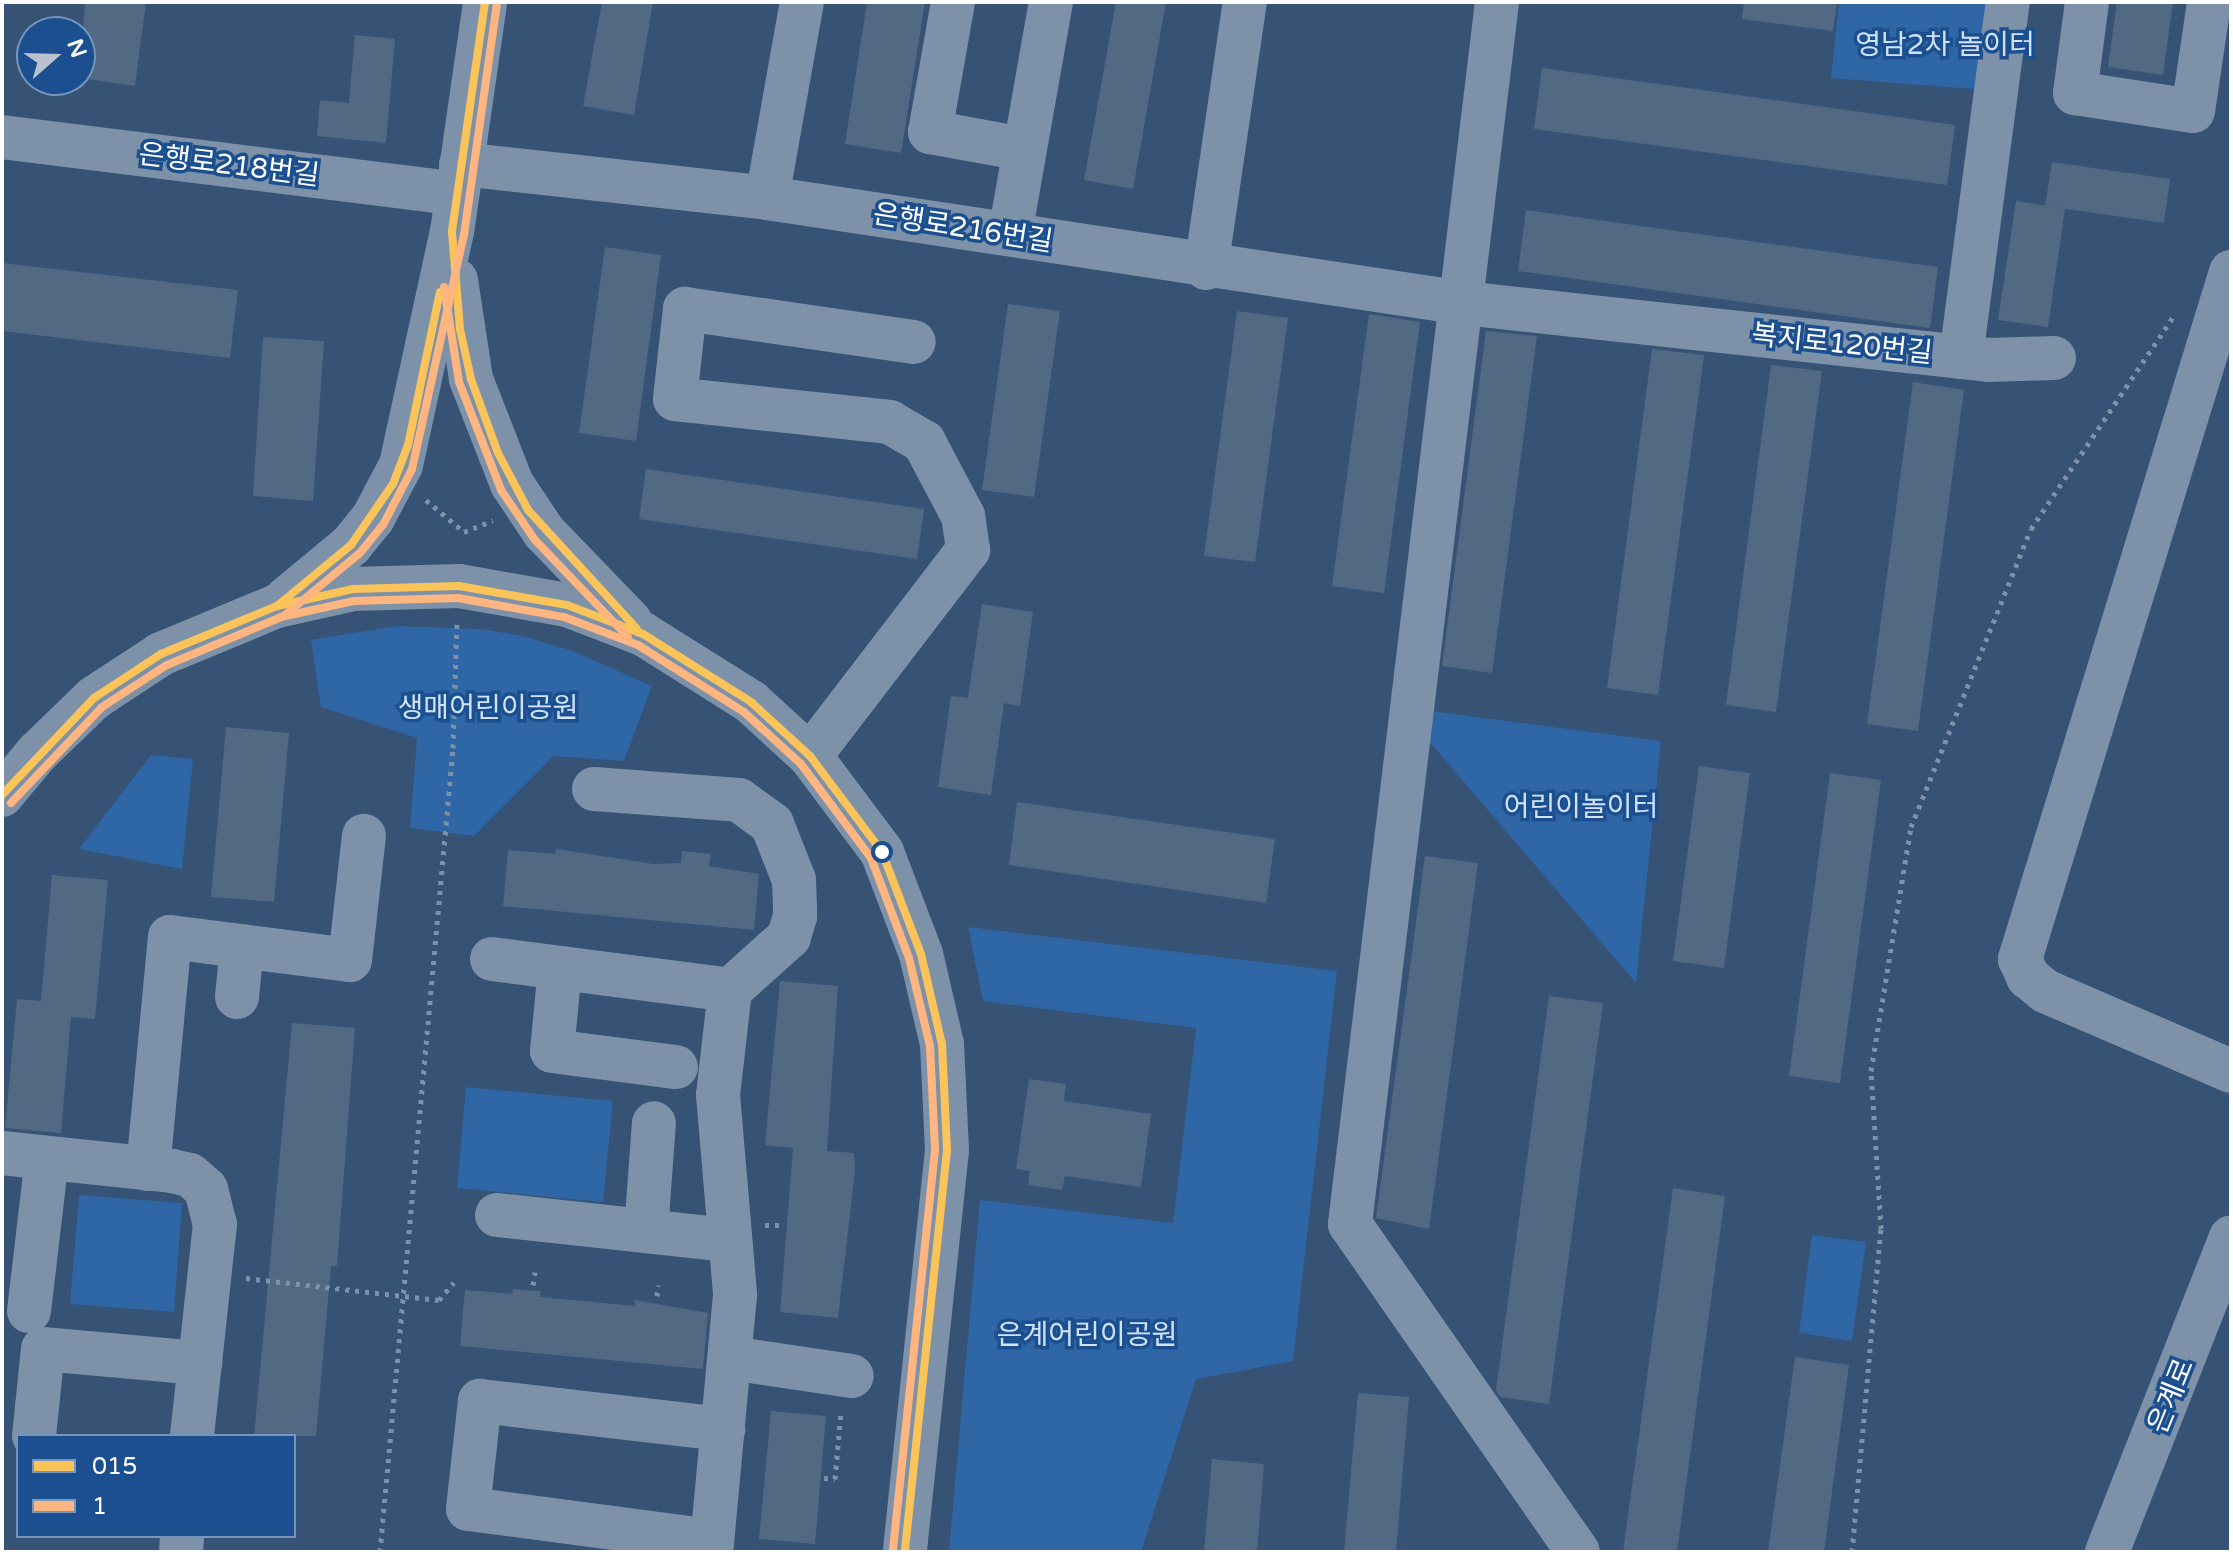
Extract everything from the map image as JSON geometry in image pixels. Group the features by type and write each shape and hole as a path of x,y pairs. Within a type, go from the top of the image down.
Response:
{"street":[{"path":"277,606 351,545 393,484 408,445 457,197 485,2"},
{"path":"767,198 802,2"},
{"path":"953,2 930,132 1024,149"},
{"path":"1010,234 1051,2"},
{"path":"1206,268 1245,2"},
{"path":"1497,2 1350,1224 1578,1552"},
{"name":"복지로120번길","path":"1463,303 1961,357 2008,2"},
{"path":"2087,2 2075,93 2193,111 2209,2"},
{"name":"은행로218번길","path":"2,137 457,197"},
{"path":"457,197 460,329 471,379 512,484 552,541 643,634"},
{"name":"은행로216번길","path":"457,197 767,198 1010,234 1206,268 1463,303"},
{"path":"2231,272 2020,959 2028,977 2045,991 2231,1071"},
{"path":"810,756 968,550 963,516 924,442 890,422 675,399 685,309 914,342"},
{"path":"1961,357 2054,358"},
{"path":"2,795 64,726 130,673 199,634 277,606 353,589 459,586 567,605 643,634 728,685 810,756 882,852 921,954 942,1044 947,1150 905,1552"},
{"path":"594,789 724,795 753,806 772,824 791,866 794,925 779,949 730,990 718,1095 735,1295 723,1429 700,1485 711,1546 468,1509 480,1401 723,1429"},
{"path":"148,1169 170,937 350,960 364,836"},
{"path":"237,997 242,946"},
{"path":"492,959 730,990"},
{"path":"560,968 550,1066 676,1067"},
{"path":"646,1231 654,1123"},
{"path":"2,1153 190,1175 206,1189 213,1207 192,1434"},
{"path":"29,1311 47,1158"},
{"path":"497,1215 729,1240"},
{"name":"은계로","path":"2107,1552 2231,1238"},
{"path":"34,1434 43,1349 200,1363"},
{"path":"731,1358 847,1386"}],"path":[{"path":"1852,1552 1881,1229 1871,1071 1911,827 2031,529 2179,308"},
{"path":"426,500 464,532 498,518"},
{"path":"380,1552 453,748 457,622"},
{"path":"533,1285 535,1272"},
{"path":"233,1277 439,1300 454,1282"},
{"path":"657,1296 658,1285"},
{"path":"824,1478 835,1479 847,1386"}],"green space":[{"name":"영남2차 놀이터","path":"1839,2 1992,2 1986,90 1831,78"},
{"name":"생매어린이공원","path":"396,626 482,629 526,637 570,650 652,686 624,761 553,756 474,836 410,828 417,738 321,707 311,640"},
{"name":"어린이놀이터","path":"1431,711 1661,741 1636,983 1428,740"},
{"path":"151,755 193,759 182,869 79,849"},
{"name":"은계어린이공원","path":"968,927 1337,971 1293,1361 1196,1379 1141,1552 949,1552 980,1200 1173,1223 1196,1028 983,1001"},
{"path":"466,1087 613,1101 603,1202 457,1188"},
{"path":"79,1195 182,1203 174,1312 70,1304"},
{"path":"1812,1235 1866,1242 1852,1341 1799,1333"}],"building":[{"path":"85,2 146,2 135,86 96,80 96,16 84,16"},
{"path":"602,2 653,2 634,115 583,106"},
{"path":"867,2 925,2 901,153 845,144"},
{"path":"1116,2 1166,2 1133,189 1084,180"},
{"path":"1744,2 1837,2 1833,31 1742,19"},
{"path":"2117,2 2173,2 2163,75 2108,67"},
{"path":"355,35 395,39 386,143 317,136 320,100 349,103"},
{"path":"1542,68 1955,125 1947,185 1534,129"},
{"path":"2052,162 2170,179 2164,223 2045,206"},
{"path":"2016,201 2065,209 2048,327 1998,320"},
{"path":"1526,210 1938,267 1930,328 1518,271"},
{"path":"605,247 661,255 636,441 579,433"},
{"path":"2,263 238,290 230,358 2,331"},
{"path":"1008,304 1060,311 1034,497 982,490"},
{"path":"1237,311 1288,318 1255,562 1204,556"},
{"path":"1369,314 1420,322 1384,593 1332,586"},
{"path":"1486,331 1537,336 1492,673 1442,666"},
{"path":"263,337 324,341 313,501 253,496"},
{"path":"1652,349 1704,355 1658,695 1607,688"},
{"path":"1771,365 1822,371 1776,712 1726,705"},
{"path":"1913,382 1964,390 1918,731 1867,724"},
{"path":"646,469 924,509 917,559 639,519"},
{"path":"982,604 1033,612 1020,706 1004,703 991,795 938,787 951,696 968,698"},
{"path":"226,727 289,733 274,902 211,897"},
{"path":"1699,766 1750,773 1724,968 1673,961"},
{"path":"1830,773 1881,780 1840,1083 1789,1076"},
{"path":"1017,802 1275,839 1266,903 1009,865"},
{"path":"556,849 654,864 681,863 682,851 711,854 709,866 759,874 754,930 503,906 508,850 555,854"},
{"path":"1425,856 1478,863 1429,1229 1376,1218"},
{"path":"52,875 108,880 95,1019 71,1017 61,1133 5,1128 17,999 41,1001"},
{"path":"780,981 838,986 827,1151 854,1153 855,1171 838,1318 780,1312 793,1148 765,1145"},
{"path":"1549,996 1603,1003 1549,1404 1501,1397 1496,1390"},
{"path":"292,1023 355,1028 337,1266 331,1266 316,1436 254,1434"},
{"path":"1029,1079 1066,1084 1064,1101 1151,1114 1141,1187 1065,1176 1062,1190 1028,1185 1030,1171 1016,1169"},
{"path":"1673,1188 1725,1196 1677,1552 1623,1552"},
{"path":"513,1289 541,1291 540,1297 635,1306 635,1300 708,1313 703,1369 460,1346 465,1290 512,1294"},
{"path":"1795,1357 1849,1365 1824,1552 1768,1552"},
{"path":"1358,1393 1409,1397 1396,1552 1344,1552"},
{"path":"771,1411 826,1416 815,1544 759,1539"},
{"path":"1212,1459 1264,1464 1257,1552 1204,1552"}],"transit line":[{"name":"015","path":"485,2 452,232 460,329 471,379 498,453 528,510 637,629"},
{"name":"1","path":"285,615 360,553 383,525 412,469 464,235 497,4"},
{"name":"1","path":"444,287 459,382 501,490 535,540 628,637"},
{"name":"015","path":"277,606 351,545 393,484 408,445 440,292"},
{"name":"015","path":"2,795 94,698 161,654 277,606 353,589 459,586 567,605 643,634 751,702 810,756 882,852 921,954 942,1044 947,1150 905,1552"},
{"name":"1","path":"11,803 102,707 167,665 281,617 354,601 458,598 564,617 638,645 744,712 801,764 871,858 909,958 930,1046 935,1150 893,1551"}]}
